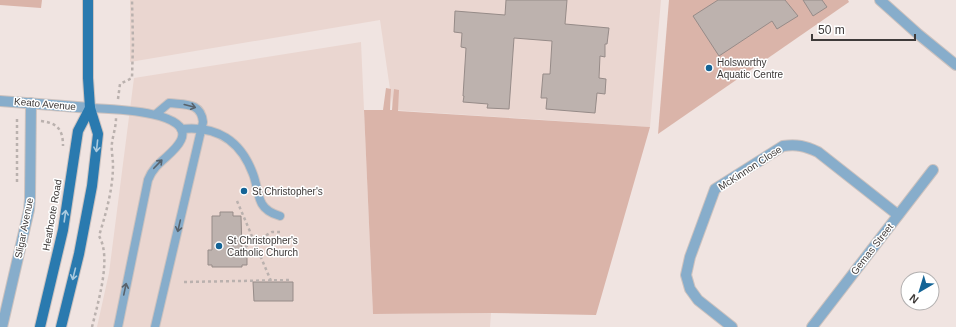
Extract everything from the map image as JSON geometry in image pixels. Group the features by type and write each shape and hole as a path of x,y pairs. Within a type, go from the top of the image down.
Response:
{"main road":[{"path":"61,327 79,254 94,172 98,134 90,108 88,78 88,0"},
{"name":"Heathcote Road","path":"40,327 63,230 78,131 90,108"}],"street":[{"path":"880,0 918,34 956,64"},
{"name":"Keato Avenue","path":"0,101 90,108"},
{"name":"Sligar Avenue","path":"2,327 29,210 31,103"},
{"name":"McKinnon Close","path":"732,327 698,300 690,289 686,275 690,257 715,190 783,146 794,144 804,146 818,152 898,216"},
{"name":"Gemas Street","path":"812,327 933,170"}],"lane":[{"path":"155,327 203,122 200,110 194,106 169,104 156,114"},
{"path":"90,108 156,114 174,121 181,129 182,138 179,143 157,164 148,180 118,327"},
{"path":"181,129 202,129 222,135 240,148 253,174 261,203 269,211 280,216"}],"path":[{"path":"120,84 132,78 132,0"},
{"path":"16,119 17,188"},
{"path":"38,121 51,122 57,127 62,135 63,148"},
{"path":"92,327 105,265 104,248 99,236 110,195 113,165 112,143 116,130"},
{"path":"237,201 271,281"},
{"path":"245,247 272,232 280,232"},
{"path":"184,282 292,280"}],"shaded area":[{"path":"0,0 42,0 41,8 0,5"},
{"path":"130,0 661,0 650,127 393,110 380,20 130,62"},
{"name":"Holsworthy Aquatic Centre","path":"669,0 848,0 849,2 658,134"},
{"name":"St Christopher's","path":"361,42 373,314 491,313 490,327 97,327 109,273 134,78"},
{"path":"386,88 391,89 390,110 392,110 394,89 399,90 398,111 650,127 596,315 491,313 373,314 364,110 383,110"}],"building":[{"path":"506,0 567,0 565,24 609,28 607,44 605,44 605,57 600,56 599,78 606,79 605,94 597,93 595,113 546,109 547,98 541,98 543,74 550,74 552,41 514,38 509,109 487,108 488,104 463,102 466,48 461,47 462,33 454,32 455,11 505,15"},
{"path":"718,0 785,0 798,16 777,29 772,21 719,56 693,16"},
{"path":"803,0 822,0 827,7 813,16"},
{"path":"220,212 233,212 233,216 241,216 242,250 247,249 247,265 242,265 242,267 212,267 212,265 208,265 208,250 212,250 212,216 220,216"},
{"path":"253,282 293,282 293,301 254,301"}],"place":[{"name":"Holsworthy Aquatic Centre","path":"709,68"},
{"name":"St Christopher's","path":"244,191"},
{"name":"St Christopher's Catholic Church","path":"219,246"}]}
